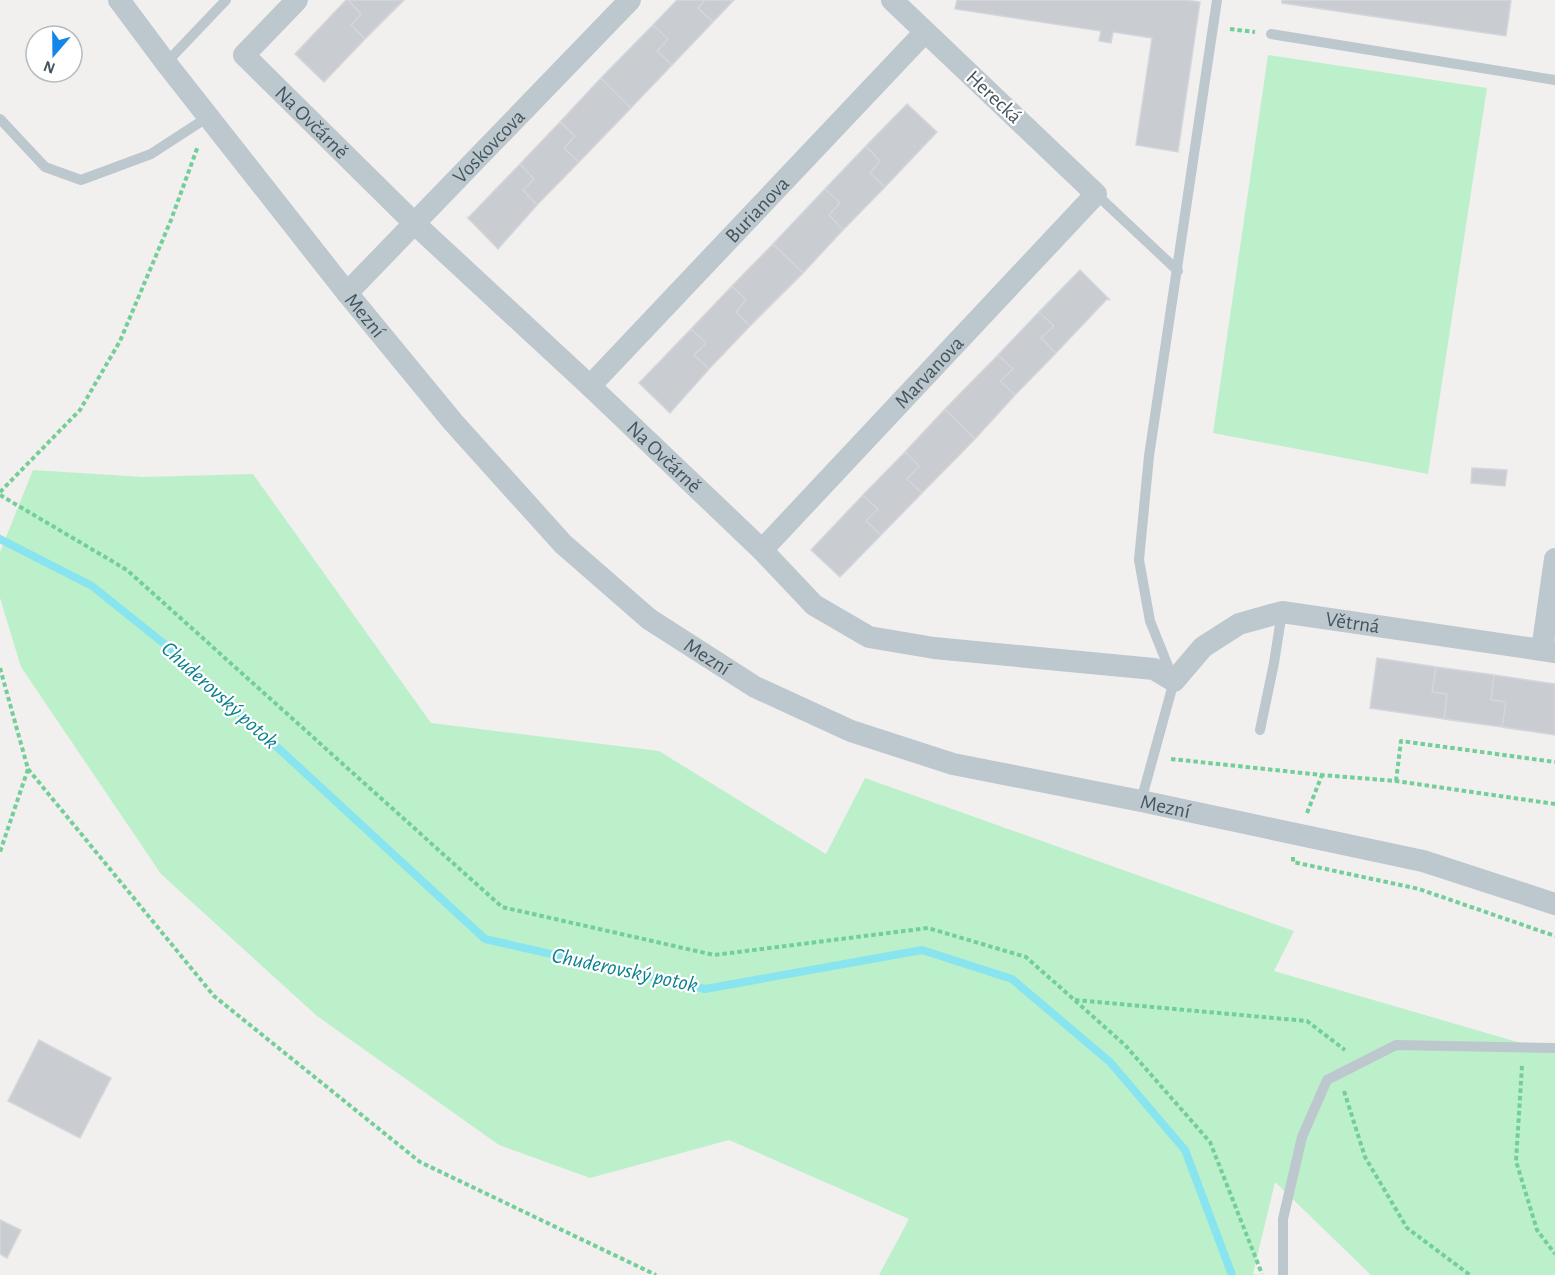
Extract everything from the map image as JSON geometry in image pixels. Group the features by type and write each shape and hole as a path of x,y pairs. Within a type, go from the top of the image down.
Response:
{"street":[{"name":"Mezní","path":"119,0 208,117 453,422 564,544 650,619 755,687 851,731 953,764 1423,861 1555,904"},
{"name":"Na Ovčárně","path":"297,0 244,55 415,224 762,550 814,605 869,637 934,648 1154,669 1174,681"},
{"name":"Voskovcova","path":"348,293 630,0"},
{"name":"Herecká","path":"892,0 1096,194"},
{"name":"Burianova","path":"590,386 925,32"},
{"name":"Marvanova","path":"762,550 1096,194"},
{"path":"1548,651 1555,559"},
{"name":"Větrná","path":"1174,681 1203,647 1239,624 1282,612 1548,651"}],"lane":[{"path":"166,63 226,0"},
{"path":"1141,801 1174,681 1150,621 1139,560 1149,456 1218,0"},
{"path":"1271,34 1555,80"},
{"path":"0,119 45,167 81,180 151,154 208,117"},
{"path":"1096,194 1178,271"},
{"path":"1260,730 1282,612"},
{"path":"1283,1275 1283,1219 1302,1137 1327,1080 1396,1045 1555,1048"}],"path":[{"path":"1214,27 1271,34"},
{"path":"208,117 171,220 120,341 80,410 0,493 127,570 502,907 714,955 928,928 1026,957 1125,1045 1210,1142 1263,1275"},
{"path":"0,668 28,769 214,996 420,1162 656,1275"},
{"path":"1395,781 1401,741 1555,762"},
{"path":"1153,758 1322,776 1395,781 1555,804"},
{"path":"0,852 28,769"},
{"path":"1293,862 1419,889 1555,936"},
{"path":"1074,999 1307,1021 1362,1062"},
{"path":"1523,1048 1516,1161 1538,1230 1555,1254"},
{"path":"1338,1074 1365,1157 1407,1228 1470,1275"}],"green space":[{"path":"1268,55 1487,88 1428,474 1213,433"},
{"path":"33,470 143,477 253,474 431,723 659,751 826,854 865,778 1294,931 1274,971 1555,1053 1555,1275 1371,1275 1275,1182 1253,1274 1260,1275 879,1275 909,1219 729,1140 590,1178 499,1145 317,1016 161,874 21,667 0,598 0,552"}],"building":[{"path":"346,0 361,14 351,25 365,39 324,82 295,54"},
{"path":"348,0 404,0 365,39 351,25 361,14"},
{"path":"677,0 705,0 698,8 713,22 672,65 657,51 668,39 653,25"},
{"path":"705,0 734,0 713,22 698,8"},
{"path":"957,0 1185,0 1200,2 1178,152 1136,145 1152,38 1113,32 1111,43 1099,41 1101,31 955,9"},
{"path":"1282,0 1511,0 1506,36 1282,3"},
{"path":"653,25 668,39 657,51 672,65 631,108 601,78"},
{"path":"601,78 631,108 579,162 564,148 575,136 560,122"},
{"path":"907,104 937,132 885,187 870,173 880,161 866,146"},
{"path":"560,122 575,136 564,148 579,162 537,205 523,190 534,179 520,164"},
{"path":"866,146 880,161 870,173 885,187 843,230 829,215 840,203 825,189"},
{"path":"520,164 534,179 523,190 537,205 498,249 467,217"},
{"path":"825,189 840,203 829,215 843,230 803,273 773,244"},
{"path":"773,244 803,273 750,326 736,312 746,300 732,286"},
{"path":"1080,270 1110,300 1107,299 1056,353 1041,338 1054,326 1039,312"},
{"path":"732,286 746,300 736,312 750,326 709,369 694,355 706,343 691,329"},
{"path":"1039,312 1054,326 1041,338 1056,353 1015,395 1000,381 1013,369 998,355"},
{"path":"691,329 706,343 694,355 709,369 670,413 639,383"},
{"path":"998,355 1013,369 1000,381 1015,395 975,439 945,409"},
{"path":"945,409 975,439 922,493 907,479 919,466 905,452"},
{"path":"905,452 919,466 907,479 922,493 881,535 866,521 878,509 863,495"},
{"path":"1472,468 1507,470 1505,486 1471,483"},
{"path":"863,495 878,509 866,521 881,535 840,577 811,550"},
{"path":"1377,658 1436,667 1432,692 1447,694 1444,719 1370,708"},
{"path":"1436,667 1494,675 1491,700 1506,702 1502,727 1444,719 1447,694 1432,692"},
{"path":"1494,675 1555,684 1555,735 1502,727 1506,702 1491,700"},
{"path":"39,1040 111,1078 80,1138 8,1101"},
{"path":"0,1220 21,1230 7,1258 0,1254"}],"waterway":[{"name":"Chuderovský potok","path":"0,539 92,586 172,650 485,939 705,989 922,950 1012,979 1110,1062 1185,1150 1232,1275"}]}
